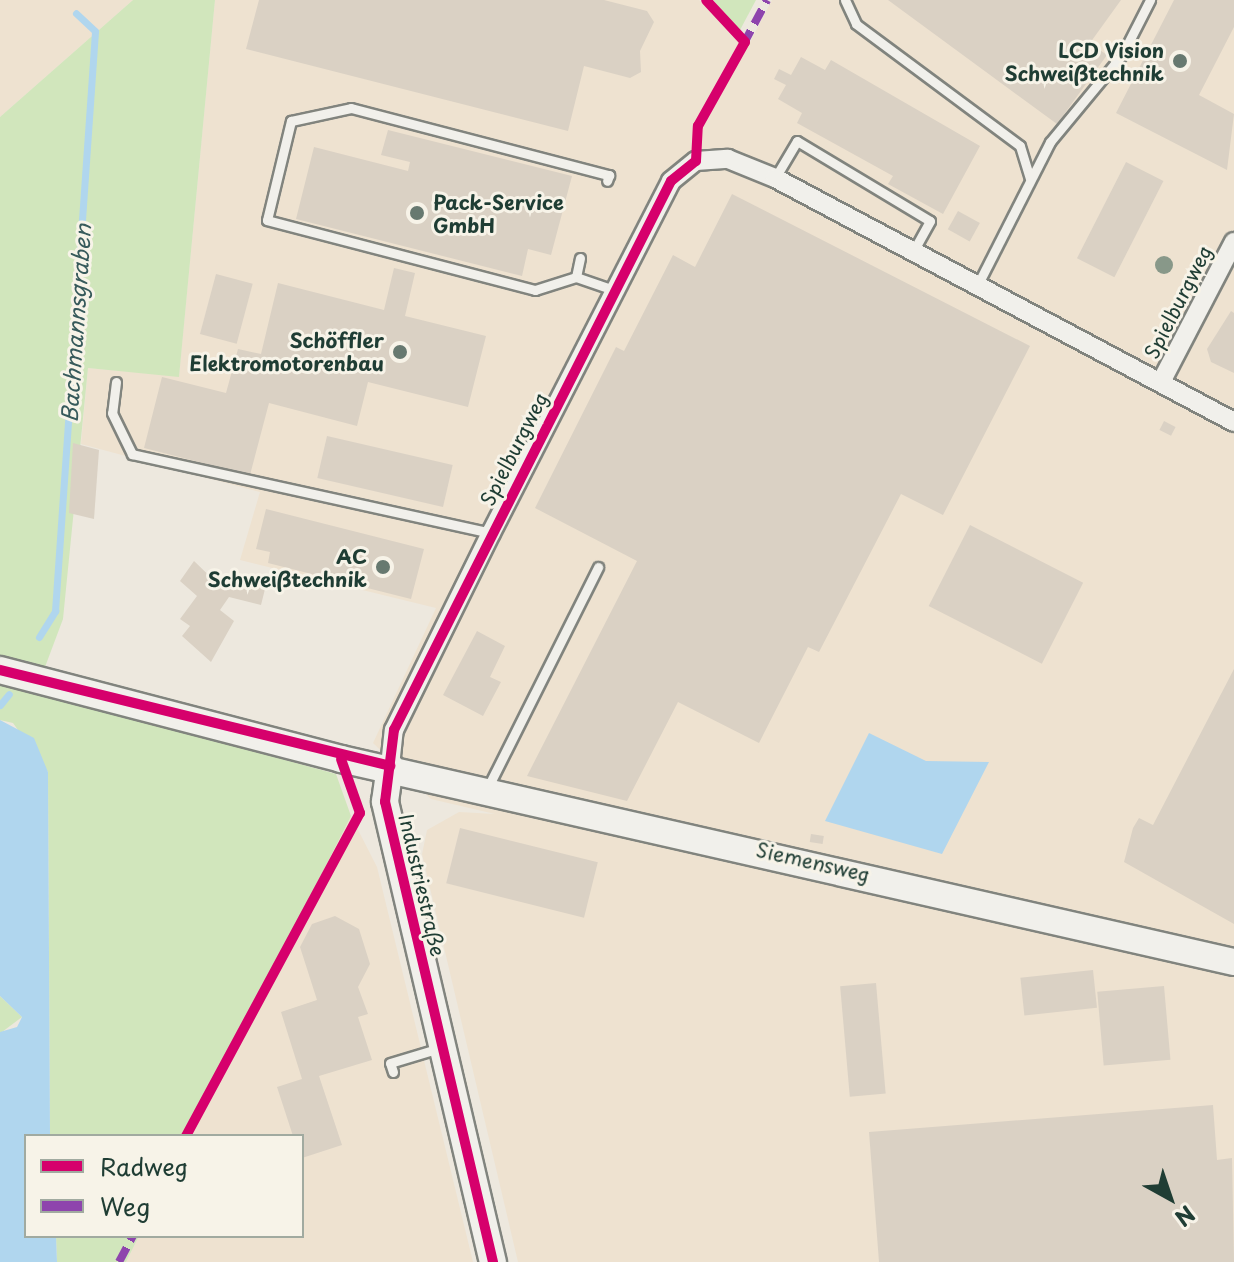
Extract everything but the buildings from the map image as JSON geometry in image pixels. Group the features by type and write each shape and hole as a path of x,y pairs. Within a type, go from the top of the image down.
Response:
{"street":[{"name":"Spielburgweg","path":"390,766 394,730 491,533 671,181 696,161 728,159 775,178 1234,422"},
{"name":"Spielburgweg","path":"1161,382 1234,242"},
{"path":"0,670 390,766"},
{"name":"Siemensweg","path":"390,766 1234,962"},
{"name":"Industriestraße","path":"390,766 385,802 440,1048 493,1262"}],"lane":[{"path":"845,0 856,24 1020,146 1030,179"},
{"path":"977,286 1050,142 1122,55 1150,0"},
{"path":"607,181 609,175 351,108 291,121 267,220 535,290 576,277 614,290"},
{"path":"775,178 797,141 930,221 913,252"},
{"path":"576,277 580,258"},
{"path":"116,382 112,413 132,454 491,533"},
{"path":"488,787 598,567"},
{"path":"391,1063 440,1048"}],"shaded area":[{"path":"0,0 133,0 0,117"},
{"path":"215,0 699,0 750,42 772,0 1234,0 1234,1262 518,1262 422,854 427,830 459,812 495,814 431,799 373,743 436,608 240,560 260,492 81,444 88,368 179,376"},
{"path":"351,816 377,867 473,1262 126,1262 138,1238 304,1238 304,1134 190,1134"}],"green space":[{"path":"133,0 215,0 179,377 88,368 63,619 36,691 336,774 351,816 190,1134 50,1134 48,772 13,723 0,720 0,117"},
{"path":"713,0 756,0 740,30"},
{"path":"0,996 22,1017 2,1032 0,1032"},
{"path":"56,1238 138,1238 126,1262 57,1262"}],"water":[{"path":"0,720 34,738 48,772 50,1134 24,1134 24,1238 56,1238 57,1262 0,1262 0,1032 17,1027 22,1017 0,996"},
{"path":"869,733 926,761 989,762 942,854 825,821"}],"waterway":[{"name":"Bachmannsgraben","path":"39,637 55,611 95,31 76,13"},
{"name":"Bachmannsgraben","path":"0,705 9,694"}],"marked path":[{"path":"743,45 767,0"},
{"path":"119,1262 132,1238"}],"cycle path":[{"path":"493,1262 385,802 394,730 671,181 696,161 698,126 745,42 706,0"},
{"path":"0,670 390,766"},
{"path":"187,1134 360,813 341,759"}],"place":[{"name":"LCD Vision Schweißtechnik","path":"1180,61"},
{"name":"Pack-Service GmbH","path":"417,213"},
{"name":"Schöffler Elektromotorenbau","path":"400,352"},
{"name":"AC Schweißtechnik","path":"383,567"}]}
